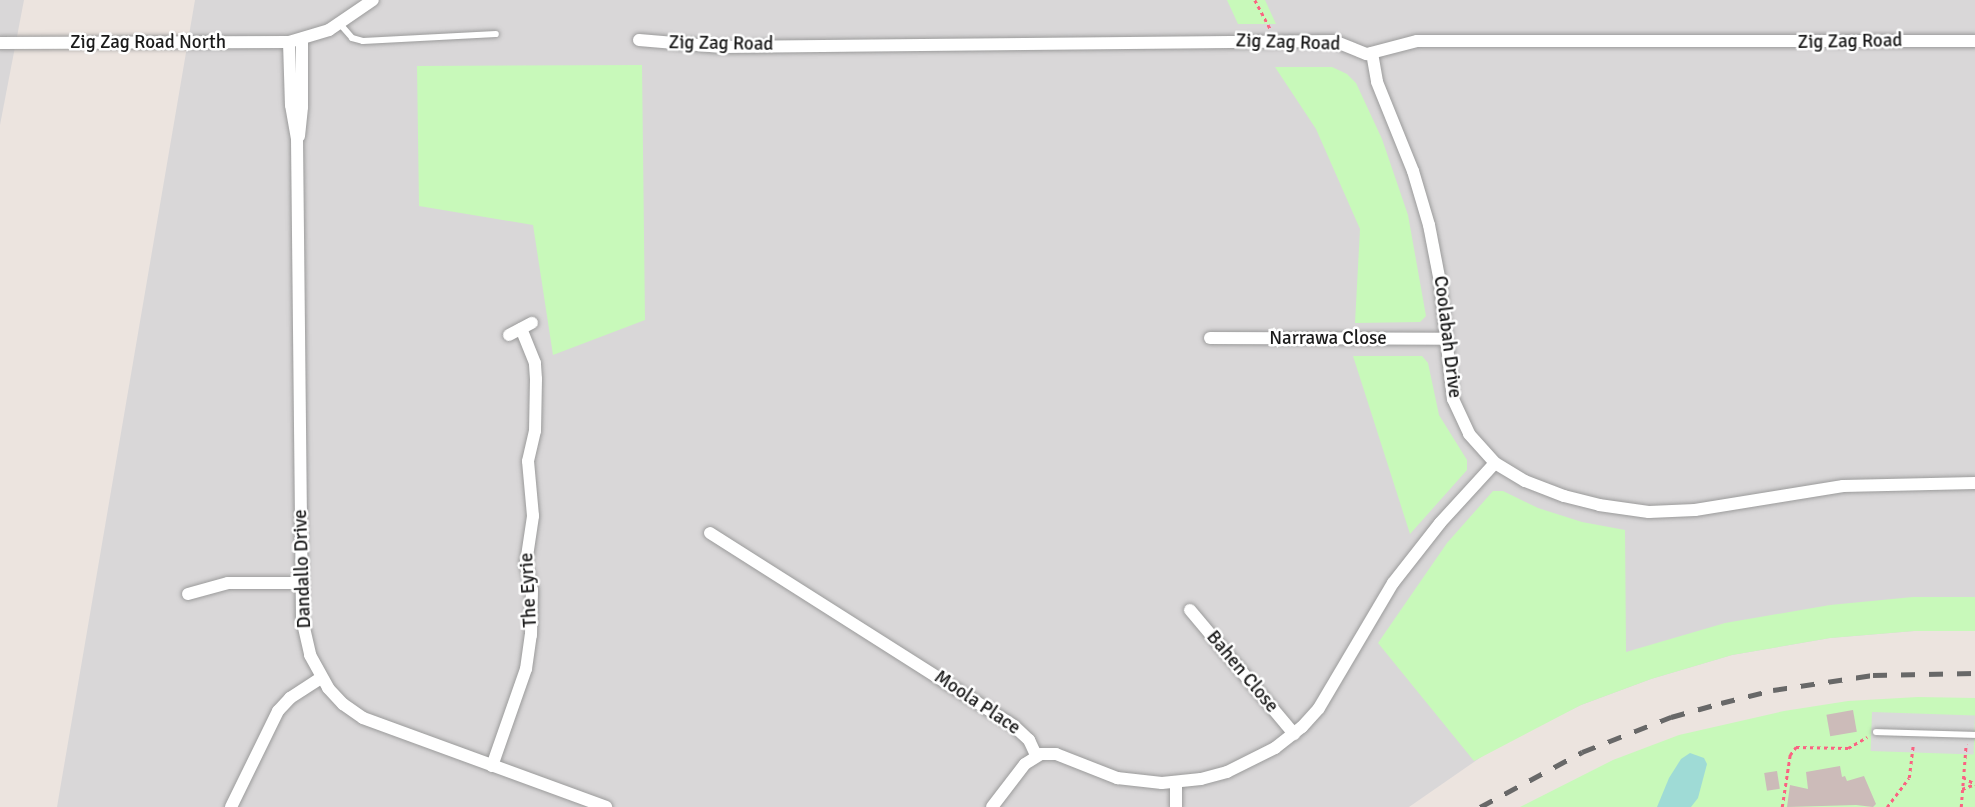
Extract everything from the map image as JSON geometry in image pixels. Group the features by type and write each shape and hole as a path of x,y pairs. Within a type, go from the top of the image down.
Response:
{"street":[{"path":"295,41 340,24 373,0"},
{"name":"Zig Zag Road","path":"639,40 722,47 1334,41 1372,53 1392,45 1417,41 1769,44 1975,41"},
{"name":"Zig Zag Road North","path":"0,43 295,41"},
{"name":"Dandallo Drive","path":"295,41 291,105 297,139 303,631 310,656 321,678 343,704 363,718 606,807"},
{"name":"Coolabah Drive","path":"1372,53 1377,82 1425,208 1440,282 1448,375 1457,411 1476,445 1495,463 1525,481 1563,496 1609,507 1649,512 1695,510 1843,486 1975,483"},
{"name":"The Eyrie","path":"492,766 526,669 531,635 532,590 526,562 533,516 528,461 535,431 536,379 535,363 521,329"},
{"name":"Narrawa Close","path":"1210,338 1446,339"},
{"path":"992,807 1037,755 1056,754 1093,771 1124,780 1176,783 1238,768 1262,757 1294,734 1327,697 1393,583 1440,523 1495,463"},
{"name":"Moola Place","path":"710,533 1014,726 1029,740 1037,755"},
{"path":"188,594 228,583 302,583"},
{"name":"Bahen Close","path":"1190,610 1294,734"},
{"path":"231,807 278,711 290,698 321,678"},
{"path":"1176,783 1176,807"}],"lane":[{"path":"340,24 352,38 363,41 496,34"},
{"path":"1876,733 1975,735"}],"path":[{"path":"1255,0 1277,40"},
{"path":"1782,807 1790,755 1796,747 1848,748 1876,733"},
{"path":"1887,807 1909,778 1913,734"},
{"path":"1961,807 1967,735"},
{"path":"1964,777 1975,784"},
{"path":"1962,789 1975,784"}],"shaded area":[{"path":"0,0 24,0 0,125"},
{"path":"195,0 1975,0 1975,631 1914,631 1830,638 1732,655 1651,679 1581,705 1497,746 1409,807 57,807"},
{"path":"1872,712 1975,716 1974,755 1871,751"}],"green space":[{"path":"1227,0 1265,0 1276,24 1238,24"},
{"path":"642,65 645,320 553,355 533,225 419,206 417,66"},
{"path":"1275,67 1332,67 1347,74 1356,83 1382,139 1408,215 1426,316 1420,322 1355,323 1360,229 1316,129"},
{"path":"1353,356 1422,356 1428,363 1439,415 1467,460 1467,470 1410,534"},
{"path":"1493,491 1503,491 1538,508 1582,522 1625,530 1626,652 1725,623 1830,605 1913,597 1975,597 1975,631 1914,631 1830,638 1732,655 1651,679 1581,705 1474,761 1378,643 1447,543"},
{"path":"1918,697 1975,698 1975,807 1520,807 1613,760 1679,735 1784,711 1848,701"}],"water":[{"path":"1690,753 1704,758 1707,764 1698,798 1691,807 1657,807 1669,778 1681,759"}],"building":[{"path":"1853,710 1857,732 1830,736 1826,715"},
{"path":"1840,766 1842,777 1845,776 1847,781 1864,776 1876,804 1873,807 1787,807 1790,785 1808,789 1806,772"},
{"path":"1777,771 1780,789 1767,791 1764,773"}],"railway":[{"path":"1480,807 1582,752 1671,717 1721,703 1773,690 1873,675 1975,673"}]}
